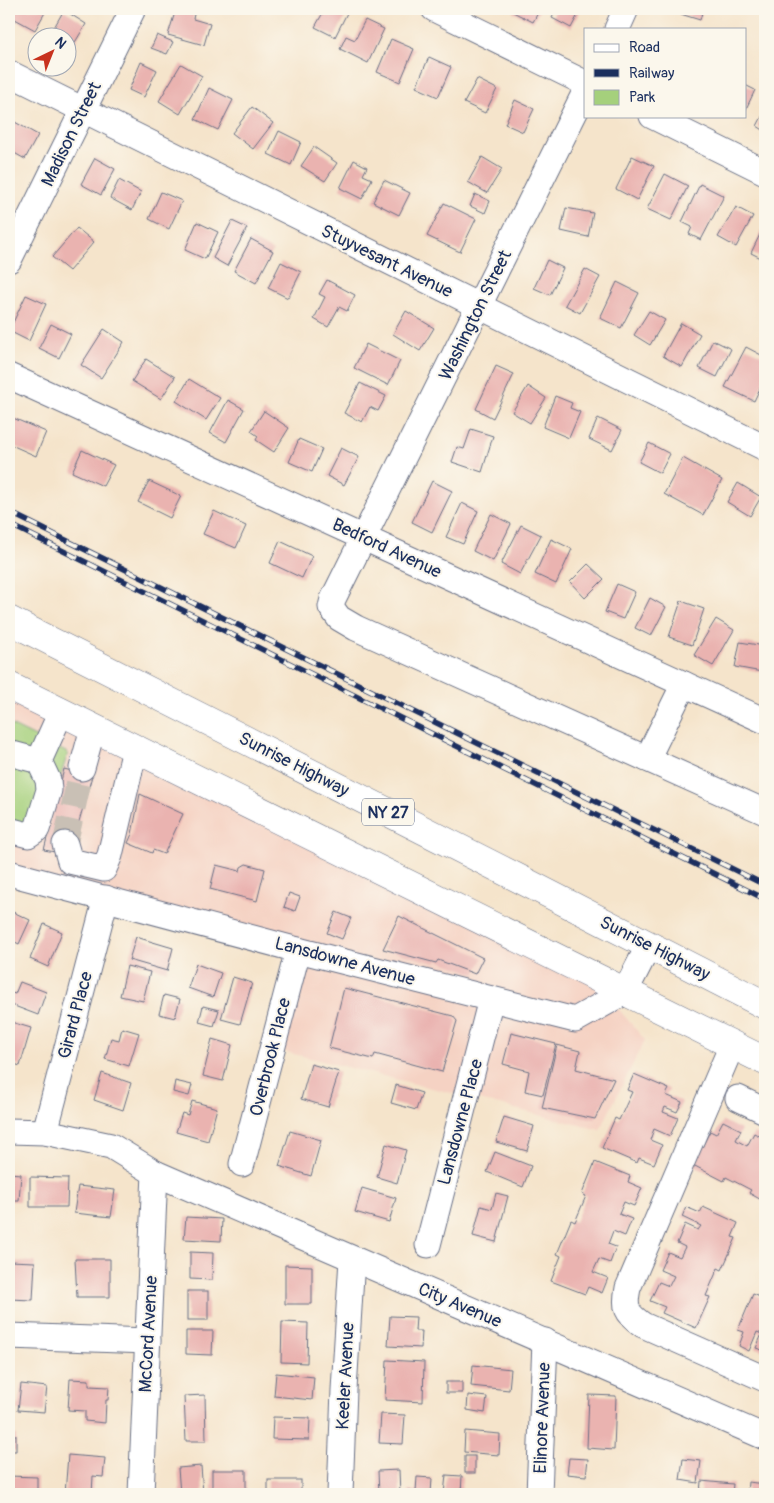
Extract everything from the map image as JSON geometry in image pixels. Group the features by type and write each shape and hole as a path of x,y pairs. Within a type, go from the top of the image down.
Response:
{"highway":[{"name":"Sunrise Highway","path":"9,620 649,944 765,1006"},
{"path":"9,686 765,1061"}],"street":[{"name":"Madison Street","path":"9,260 133,9"},
{"path":"434,9 584,83"},
{"path":"616,28 626,9"},
{"name":"Stuyvesant Avenue","path":"9,73 765,448"},
{"name":"Washington Street","path":"584,94 333,599 331,607 339,618 356,628 648,759"},
{"path":"656,118 765,172"},
{"name":"Bedford Avenue","path":"9,376 765,721"},
{"path":"684,684 648,759 765,812"},
{"path":"39,761 61,712"},
{"path":"82,768 94,728"},
{"path":"64,844 70,861 104,869 110,855 134,749"},
{"path":"9,752 39,761 48,780 49,790 37,829 28,835 9,830"},
{"name":"Lansdowne Avenue","path":"9,873 298,950 575,1020 625,992"},
{"name":"Girard Place","path":"45,1132 106,898"},
{"path":"625,992 649,944"},
{"name":"Overbrook Place","path":"242,1164 298,950"},
{"name":"Lansdowne Place","path":"428,1244 491,999"},
{"path":"732,1045 628,1288 625,1304 631,1317 643,1325 765,1379"},
{"path":"738,1098 765,1111"},
{"name":"City Avenue","path":"9,1131 45,1132 111,1146 155,1173 765,1436"},
{"name":"McCord Avenue","path":"141,1494 155,1173"},
{"name":"Keeler Avenue","path":"340,1494 352,1259"},
{"path":"9,1336 148,1341"},
{"name":"Elinore Avenue","path":"539,1494 545,1342"}],"shaded area":[{"path":"9,691 597,984 645,1040 600,1130 274,1049 299,953 9,875"}],"green space":[{"path":"9,724 68,753 44,828 11,820 14,789 9,787"}],"building":[{"path":"9,9 47,9 36,28 31,28 15,19 12,27 9,25"},
{"path":"176,9 195,10 193,19 210,24 204,45 168,35"},
{"path":"325,9 344,9 348,11 335,37 315,27"},
{"path":"514,9 540,9 533,22 513,12"},
{"path":"556,9 581,9 571,28 552,18"},
{"path":"675,9 703,9 700,20 674,12"},
{"path":"64,10 86,24 78,37 78,28 54,28"},
{"path":"365,20 384,29 368,63 340,49 346,36 355,40"},
{"path":"157,35 173,42 167,54 151,48"},
{"path":"391,39 414,49 400,82 377,72"},
{"path":"429,57 451,67 438,97 416,87"},
{"path":"141,62 157,70 144,97 129,90"},
{"path":"181,64 202,76 180,114 159,101"},
{"path":"477,79 497,89 485,113 464,103"},
{"path":"746,86 755,90 746,109"},
{"path":"209,88 233,100 218,130 195,119"},
{"path":"515,100 534,109 523,132 505,124"},
{"path":"252,107 273,123 253,149 232,133"},
{"path":"765,111 765,131 757,126"},
{"path":"13,121 38,135 25,159 9,150 9,128"},
{"path":"279,131 301,142 291,165 268,154"},
{"path":"314,147 337,163 325,181 301,166"},
{"path":"632,156 654,166 637,200 616,189"},
{"path":"482,157 502,169 487,193 468,182"},
{"path":"95,158 115,169 101,195 81,184"},
{"path":"354,160 367,167 363,175 372,179 362,199 340,188"},
{"path":"665,174 688,186 671,220 647,209"},
{"path":"119,180 141,192 132,210 110,198"},
{"path":"384,180 410,193 399,215 373,202"},
{"path":"700,184 724,196 701,240 689,234 692,227 682,222"},
{"path":"161,192 182,201 169,229 149,219"},
{"path":"475,194 490,201 485,213 470,206"},
{"path":"444,203 476,219 460,252 427,236"},
{"path":"736,207 753,216 736,247 718,237"},
{"path":"566,208 593,213 588,237 561,231"},
{"path":"232,221 247,228 227,266 213,258"},
{"path":"197,222 218,232 205,259 185,250"},
{"path":"765,224 765,260 751,253"},
{"path":"77,228 94,242 69,271 52,257"},
{"path":"251,239 273,251 256,283 234,271"},
{"path":"547,260 563,268 550,295 534,288"},
{"path":"281,262 301,272 288,298 268,288"},
{"path":"585,269 600,277 580,313 565,305"},
{"path":"327,280 355,295 347,311 339,307 328,327 314,319 325,297 319,294"},
{"path":"617,282 639,293 621,328 600,318"},
{"path":"26,295 46,304 29,341 9,331"},
{"path":"406,311 434,328 420,351 393,334"},
{"path":"649,311 665,320 650,345 634,335"},
{"path":"681,323 700,334 682,367 663,356"},
{"path":"51,324 71,334 59,358 39,348"},
{"path":"104,329 124,342 101,378 81,365"},
{"path":"713,340 731,349 717,377 699,368"},
{"path":"366,344 400,361 388,385 354,368"},
{"path":"746,347 765,357 765,378 754,401 725,387"},
{"path":"146,359 175,377 161,399 132,381"},
{"path":"496,366 514,374 493,418 476,409"},
{"path":"189,379 220,398 206,420 176,401"},
{"path":"360,383 386,396 378,411 370,407 362,422 344,413"},
{"path":"528,386 546,398 530,423 512,412"},
{"path":"555,396 572,403 570,408 580,412 569,438 543,427"},
{"path":"228,400 244,409 226,442 210,433"},
{"path":"264,411 289,428 274,452 256,440 258,436 251,431"},
{"path":"13,418 46,432 36,456 9,444 9,427"},
{"path":"598,418 622,430 612,450 589,439"},
{"path":"471,429 493,436 482,472 452,462 457,447 464,449"},
{"path":"299,439 322,449 312,472 289,462"},
{"path":"649,443 670,454 660,473 639,462"},
{"path":"341,448 359,457 344,485 327,476"},
{"path":"82,450 114,465 103,486 72,472"},
{"path":"683,458 722,480 703,515 664,494"},
{"path":"149,481 181,496 170,518 138,502"},
{"path":"432,481 452,491 432,532 412,522"},
{"path":"738,483 761,497 750,516 727,502"},
{"path":"462,503 478,511 463,544 446,537"},
{"path":"214,511 246,526 236,548 203,534"},
{"path":"491,514 511,524 493,561 473,551"},
{"path":"521,525 541,535 520,574 501,564"},
{"path":"551,539 572,549 556,584 535,574"},
{"path":"280,541 312,556 302,578 270,563"},
{"path":"588,564 604,579 585,598 570,582"},
{"path":"617,584 635,592 623,619 605,612"},
{"path":"650,598 666,607 651,636 635,628"},
{"path":"681,601 704,609 692,645 669,637"},
{"path":"716,619 734,630 713,666 694,655"},
{"path":"740,642 765,646 762,672 735,667"},
{"path":"64,769 92,776 74,839 55,852 44,850"},
{"path":"140,794 183,814 164,854 153,850 152,853 128,843 132,834"},
{"path":"246,864 265,869 257,901 210,889 216,865 240,871 241,867"},
{"path":"289,893 300,897 295,911 284,907"},
{"path":"11,911 30,920 19,944 9,939 9,915"},
{"path":"336,912 351,918 342,939 327,933"},
{"path":"399,916 483,958 475,974 438,960 436,963 383,949"},
{"path":"44,924 62,932 48,967 30,959"},
{"path":"136,937 173,948 167,971 129,960"},
{"path":"196,964 221,973 213,997 188,988"},
{"path":"127,966 150,972 143,1001 120,996"},
{"path":"233,977 252,983 240,1024 221,1019"},
{"path":"20,982 46,992 38,1015 9,1004 9,992 15,994"},
{"path":"344,988 453,1016 457,1021 442,1072 375,1054 373,1059 329,1048"},
{"path":"164,995 180,999 175,1018 159,1014"},
{"path":"203,1006 219,1010 214,1026 199,1022"},
{"path":"11,1022 31,1028 20,1066 9,1062 9,1028"},
{"path":"122,1028 139,1033 129,1066 105,1059 111,1038 119,1040"},
{"path":"511,1033 556,1044 543,1095 525,1091 529,1071 503,1064"},
{"path":"212,1039 232,1045 223,1081 203,1076"},
{"path":"557,1045 580,1051 576,1069 614,1079 595,1119 542,1108"},
{"path":"311,1064 339,1072 328,1107 301,1099"},
{"path":"102,1073 131,1083 123,1110 94,1100"},
{"path":"634,1074 669,1089 666,1095 682,1102 677,1112 665,1107 663,1112 678,1118 670,1136 654,1129 650,1140 662,1145 654,1164 639,1158 637,1163 602,1148 615,1118 619,1120 632,1092 627,1090"},
{"path":"175,1081 192,1085 189,1096 173,1092"},
{"path":"396,1085 422,1093 416,1110 391,1103"},
{"path":"192,1101 217,1108 208,1141 176,1132 182,1113 188,1115"},
{"path":"504,1117 534,1126 527,1151 496,1142"},
{"path":"723,1121 741,1130 736,1140 747,1146 754,1133 765,1139 765,1202 749,1193 751,1190 726,1177 724,1181 693,1165 710,1131 716,1134"},
{"path":"290,1131 321,1140 311,1176 279,1166"},
{"path":"386,1144 406,1150 397,1183 377,1177"},
{"path":"495,1152 531,1166 523,1187 487,1172"},
{"path":"595,1162 630,1176 628,1182 642,1188 634,1206 624,1202 619,1214 632,1219 625,1236 613,1231 608,1244 616,1247 610,1263 599,1259 593,1272 608,1278 602,1293 588,1287 585,1294 551,1281 561,1256 557,1254 571,1220 575,1222 586,1196 582,1194"},
{"path":"9,1173 21,1174 19,1201 9,1201"},
{"path":"30,1177 68,1178 67,1207 30,1207"},
{"path":"78,1186 115,1190 111,1217 74,1213"},
{"path":"362,1188 396,1198 389,1222 355,1212"},
{"path":"496,1193 508,1196 496,1242 473,1236 481,1206 492,1209"},
{"path":"686,1207 700,1213 703,1207 738,1223 732,1237 736,1238 722,1270 718,1268 706,1296 710,1297 696,1328 662,1313 665,1307 650,1301 659,1282 669,1286 674,1276 660,1270 668,1252 680,1257 685,1247 677,1243 685,1224 698,1230 701,1226 682,1217"},
{"path":"186,1217 222,1219 221,1241 184,1239"},
{"path":"190,1252 213,1253 212,1280 190,1279"},
{"path":"75,1259 110,1259 110,1297 77,1297"},
{"path":"9,1261 35,1262 33,1300 9,1299"},
{"path":"285,1265 312,1266 312,1304 285,1304"},
{"path":"187,1291 208,1291 208,1320 187,1320"},
{"path":"753,1294 765,1299 765,1351 756,1348 762,1334 757,1332 749,1351 739,1346 744,1332 738,1330"},
{"path":"390,1316 416,1317 415,1331 422,1331 421,1348 388,1346"},
{"path":"282,1322 308,1323 307,1363 281,1362"},
{"path":"186,1331 213,1331 212,1355 186,1354"},
{"path":"387,1360 424,1362 423,1402 385,1400"},
{"path":"473,1365 511,1369 509,1390 471,1386"},
{"path":"276,1373 314,1377 312,1400 274,1396"},
{"path":"70,1379 89,1380 89,1386 109,1387 108,1400 106,1400 105,1423 85,1421 85,1411 68,1410"},
{"path":"446,1382 462,1382 462,1393 446,1393"},
{"path":"21,1384 47,1387 44,1412 18,1410"},
{"path":"205,1395 206,1441 186,1441 184,1396"},
{"path":"468,1395 487,1397 485,1413 467,1410"},
{"path":"589,1395 616,1396 614,1450 587,1448"},
{"path":"381,1414 405,1415 403,1444 379,1443"},
{"path":"273,1417 310,1418 309,1440 272,1439"},
{"path":"465,1431 500,1434 499,1455 464,1452"},
{"path":"9,1434 16,1435 16,1451 9,1451"},
{"path":"68,1455 105,1458 103,1477 93,1476 92,1494 65,1494"},
{"path":"465,1456 475,1456 475,1473 465,1473"},
{"path":"569,1458 588,1459 586,1476 567,1474"},
{"path":"683,1459 701,1461 698,1483 680,1480"},
{"path":"201,1466 203,1494 180,1494 178,1468"},
{"path":"212,1470 246,1470 246,1494 212,1494"},
{"path":"399,1470 400,1494 379,1494 378,1471"},
{"path":"446,1475 462,1476 461,1494 444,1494"},
{"path":"9,1476 37,1477 37,1494 9,1494"},
{"path":"417,1477 432,1478 431,1494 408,1494 408,1490 416,1491"},
{"path":"268,1480 301,1480 301,1494 268,1494"},
{"path":"701,1481 733,1484 732,1494 700,1494"},
{"path":"748,1482 765,1484 765,1494 747,1494"},
{"path":"478,1490 501,1491 501,1494 477,1494"}],"tunnel":[{"path":"65,844 82,768"}],"railway":[{"path":"9,512 765,885"},
{"path":"9,524 765,899"}]}
